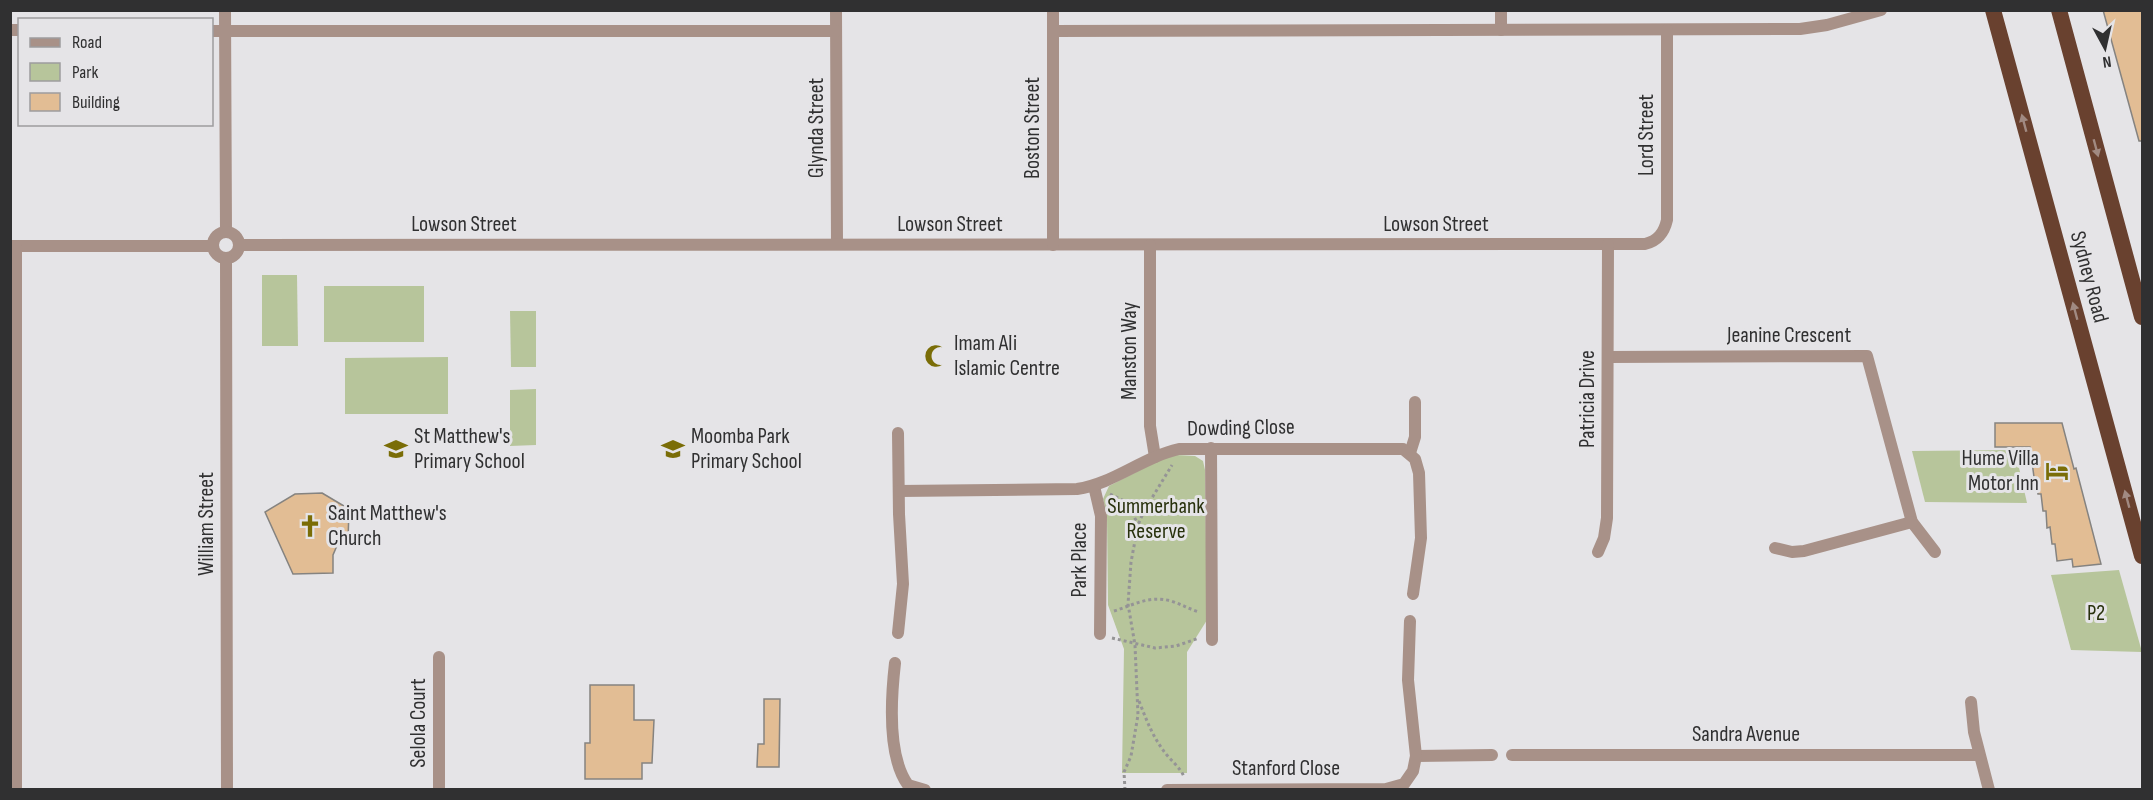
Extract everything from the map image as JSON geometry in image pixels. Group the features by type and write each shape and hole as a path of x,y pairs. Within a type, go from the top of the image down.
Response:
{"highway":[{"name":"Sydney Road","path":"1993,10 2142,556"},
{"name":"Sydney Road","path":"2059,10 2142,317"}],"street":[{"path":"225,10 226,232"},
{"name":"Glynda Street","path":"836,10 837,244"},
{"name":"Boston Street","path":"1053,10 1053,245"},
{"path":"1501,10 1501,30"},
{"path":"1053,32 1800,30 1881,10"},
{"name":"Lord Street","path":"1659,237 1664,231 1667,219 1666,30"},
{"path":"213,31 836,31"},
{"path":"226,232 237,238 239,245 237,253 226,258 216,253 213,246 213,241 218,235 226,232"},
{"name":"Lowson Street","path":"239,245 1608,245 1645,244 1659,237"},
{"name":"Manston Way","path":"1150,245 1150,426 1155,457"},
{"name":"Patricia Drive","path":"1598,552 1604,538 1607,518 1608,245"},
{"path":"16,789 13,246 213,246"},
{"name":"William Street","path":"226,258 227,789"},
{"name":"Jeanine Crescent","path":"1608,357 1867,356 1912,522 1935,552"},
{"path":"1413,594 1421,538 1418,465 1410,453 1415,437 1415,402"},
{"path":"898,433 903,584 898,633"},
{"path":"1211,448 1212,638"},
{"name":"Dowding Close","path":"899,491 1077,489 1094,486 1155,457 1179,449 1396,448 1410,453"},
{"name":"Park Place","path":"1094,486 1101,516 1100,634"},
{"path":"1775,548 1792,552 1804,551 1912,522"},
{"name":"Stanford Close","path":"1167,789 1386,789 1405,787 1413,771 1416,756 1408,680 1410,621"},
{"name":"Selola Court","path":"439,657 439,789"},
{"path":"895,663 892,714 898,766 908,785 925,789"},
{"path":"1971,702 1974,732 1989,789"},
{"path":"1416,756 1492,755"},
{"name":"Sandra Avenue","path":"1512,755 1980,755"}],"path":[{"path":"1125,789 1124,772 1136,733 1138,697 1135,645 1128,605 1131,562 1138,525 1152,496 1172,464"},
{"path":"1110,494 1126,502 1138,525"},
{"path":"1100,611 1115,611 1128,605 1157,599 1169,600 1198,611 1213,613"},
{"path":"1100,634 1135,645 1163,648 1212,638"},
{"path":"1138,697 1155,737 1174,764 1184,773 1186,789"}],"green space":[{"path":"262,275 297,275 298,346 262,346"},
{"path":"324,286 424,286 424,342 324,342"},
{"path":"510,311 536,311 536,367 511,367"},
{"path":"448,357 448,414 345,414 345,358"},
{"path":"536,389 536,445 510,446 510,390"},
{"path":"2015,450 2027,503 1925,502 1912,451"},
{"name":"Summerbank Reserve","path":"1177,455 1195,456 1203,461 1205,470 1207,620 1187,652 1187,773 1122,773 1124,649 1108,605 1107,516 1103,499 1109,486 1162,459"},
{"name":"P2","path":"2119,570 2142,652 2071,650 2051,575"}],"building":[{"path":"2103,10 2142,10 2142,141 2139,141"},
{"path":"1995,423 2062,423 2101,564 2073,567 2072,559 2057,561 2050,527 2047,528 2046,511 2043,511 2041,494 2038,494 2030,447 1995,447"},
{"name":"Saint Matthew's Church","path":"322,493 349,509 348,541 339,541 333,555 333,573 293,574 265,512 295,494"},
{"path":"590,685 634,685 634,720 654,720 652,763 642,763 642,779 585,779 585,743 590,743"},
{"path":"764,699 780,699 779,767 757,767 758,744 764,744"}],"place":[{"name":"Imam Ali Islamic Centre","path":"936,356"},
{"name":"St Matthew's Primary School","path":"396,449"},
{"name":"Moomba Park Primary School","path":"673,449"},
{"name":"Hume Villa Motor Inn","path":"2057,471"},
{"name":"Saint Matthew's Church","path":"310,526"}]}
